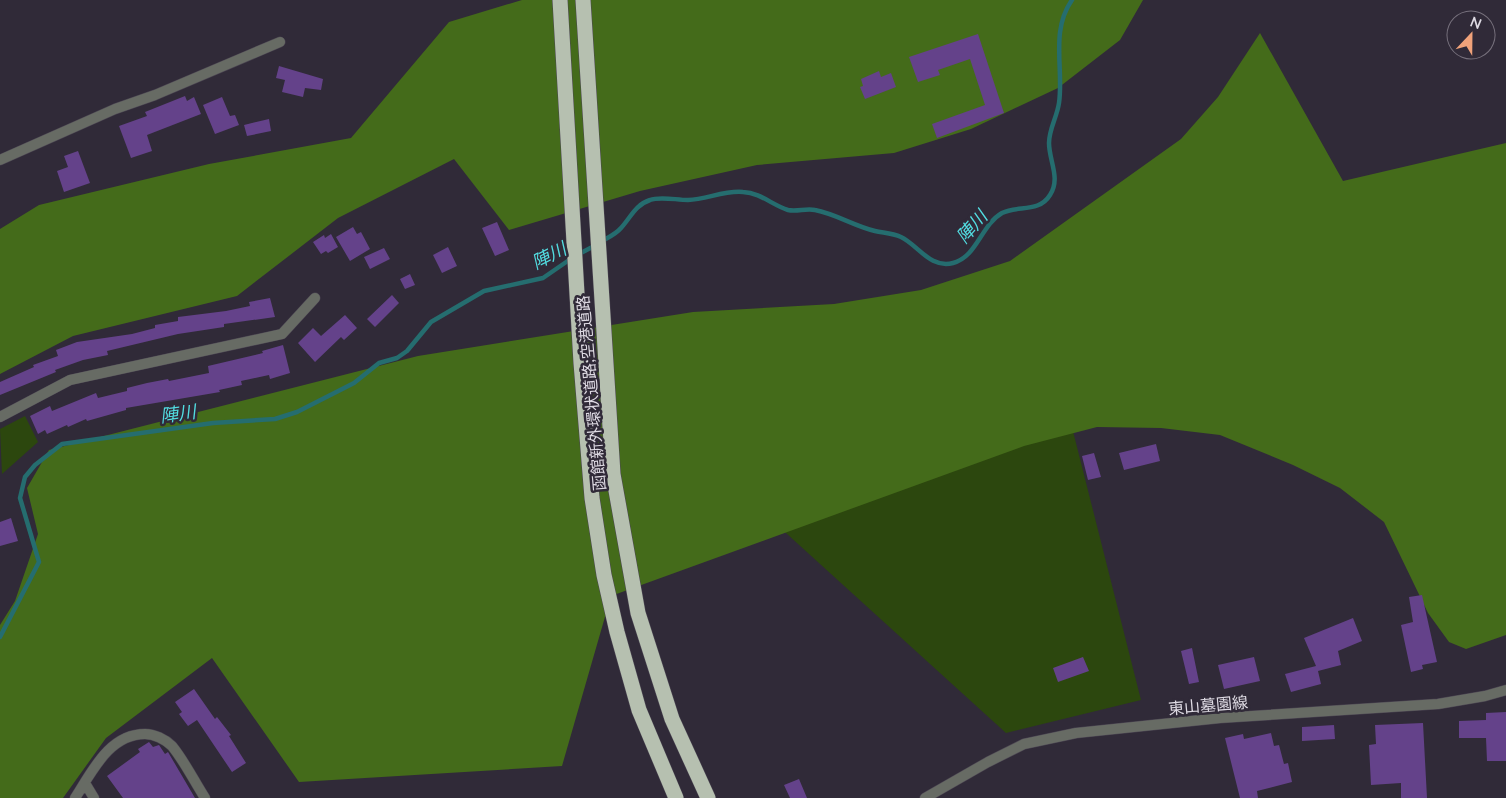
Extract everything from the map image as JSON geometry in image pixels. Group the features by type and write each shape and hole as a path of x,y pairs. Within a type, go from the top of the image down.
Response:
{"highway":[{"name":"函館新外環状道路;空港道路","path":"560,0 581,363 592,498 604,575 639,710 676,798"},
{"name":"函館新外環状道路;空港道路","path":"583,0 613,474 638,613 672,719 708,798"}],"street":[{"path":"0,160 114,109 155,95 280,42"},
{"path":"0,417 70,380 282,334 316,298"},
{"name":"東山墓園線","path":"925,798 1024,744 1076,732 1220,718 1438,704 1485,696 1506,690"},
{"path":"75,798 104,756 119,740 130,735 150,734 171,745 205,798"},
{"path":"85,783 94,798"}],"green space":[{"path":"522,0 1143,0 1120,40 1058,88 971,129 894,153 757,165 640,191 509,230 454,159 338,218 237,296 73,336 0,374 0,229 39,205 209,164 351,138 449,22"},
{"path":"1260,33 1343,181 1506,143 1506,635 1466,649 1449,642 1428,613 1384,522 1340,488 1293,465 1220,435 1161,428 1097,427 1024,446 611,596 562,766 299,782 212,658 106,738 63,798 0,798 0,625 15,601 38,534 27,488 49,450 418,356 693,312 834,304 921,290 1010,261 1181,139 1218,97"},
{"path":"1056,364 1141,700 1006,733 644,404"},
{"path":"25,416 38,442 2,474 0,429"}],"building":[{"path":"978,34 1004,113 937,138 932,124 985,105 970,59 938,70 940,75 918,82 909,57"},
{"path":"279,66 323,79 321,90 305,88 303,97 282,92 285,80 276,78"},
{"path":"879,71 881,77 891,73 896,87 865,99 860,87 863,86 861,79"},
{"path":"185,96 187,101 194,97 201,114 147,135 152,151 131,158 119,126 147,116 145,112"},
{"path":"222,97 230,116 235,115 239,125 215,134 203,105"},
{"path":"269,119 271,131 247,136 244,125"},
{"path":"78,151 90,183 64,192 57,171 68,167 64,156"},
{"path":"497,222 509,250 495,256 482,228"},
{"path":"353,227 357,234 361,232 370,249 350,261 336,237"},
{"path":"331,234 338,247 328,253 326,251 321,254 313,242 324,235 325,238"},
{"path":"448,247 457,266 442,273 433,255"},
{"path":"384,248 390,259 370,269 364,257"},
{"path":"410,274 415,285 405,289 400,279"},
{"path":"392,295 399,303 375,327 367,319"},
{"path":"270,298 275,317 224,324 224,327 178,334 107,351 108,355 83,360 55,370 56,372 0,395 0,382 34,367 33,365 58,356 56,350 77,342 132,334 155,328 155,325 178,321 178,317 226,311 250,306 249,302"},
{"path":"345,315 357,328 344,340 341,337 315,362 298,343 313,328 321,336"},
{"path":"283,345 290,373 270,379 269,375 241,381 242,385 219,390 220,392 126,408 126,410 87,421 86,419 68,427 67,425 47,434 45,430 38,434 30,416 50,406 52,411 96,393 98,398 127,391 127,388 147,383 168,379 169,381 209,373 208,366 263,353 262,351"},
{"path":"1156,444 1160,461 1124,470 1119,453"},
{"path":"1094,453 1101,477 1088,480 1082,456"},
{"path":"11,518 18,541 0,546 0,522"},
{"path":"1422,595 1437,662 1422,665 1423,669 1411,672 1401,625 1413,622 1409,597"},
{"path":"1353,618 1362,641 1338,651 1341,665 1318,671 1321,684 1291,692 1285,674 1316,666 1304,638"},
{"path":"1192,648 1199,682 1189,684 1181,651"},
{"path":"1083,657 1089,671 1058,682 1053,668"},
{"path":"1254,657 1260,681 1224,689 1218,665"},
{"path":"194,689 215,719 217,717 231,735 229,736 246,763 232,772 197,720 188,726 179,714 182,712 175,702"},
{"path":"1506,712 1506,761 1487,761 1486,738 1459,738 1459,721 1486,720 1486,713"},
{"path":"1423,723 1427,798 1401,798 1401,783 1371,785 1369,745 1376,744 1375,725"},
{"path":"1334,725 1335,739 1302,741 1302,727"},
{"path":"1271,733 1274,746 1279,745 1284,764 1288,763 1292,782 1257,791 1258,798 1240,798 1225,738 1243,734 1244,739"},
{"path":"149,742 153,747 159,745 165,754 168,752 195,798 123,798 107,776 140,752 138,749"},
{"path":"799,779 807,798 790,798 784,785"}],"waterway":[{"name":"陣川","path":"602,241 617,232 637,208 650,200 663,198 695,200 729,192 743,192 761,197 788,210 815,210 867,229 898,236 938,263 953,263 961,260 974,248 995,218 1008,211 1040,204 1045,201 1053,189 1055,176 1049,150 1049,138 1059,103 1061,24 1072,0"},
{"name":"陣川","path":"579,254 596,245"},
{"name":"陣川","path":"0,637 39,562 20,498 25,477 35,465 62,444 213,423 275,419 297,412 354,383 379,363 397,358 407,351 431,322 484,291 543,278 572,258"}]}
